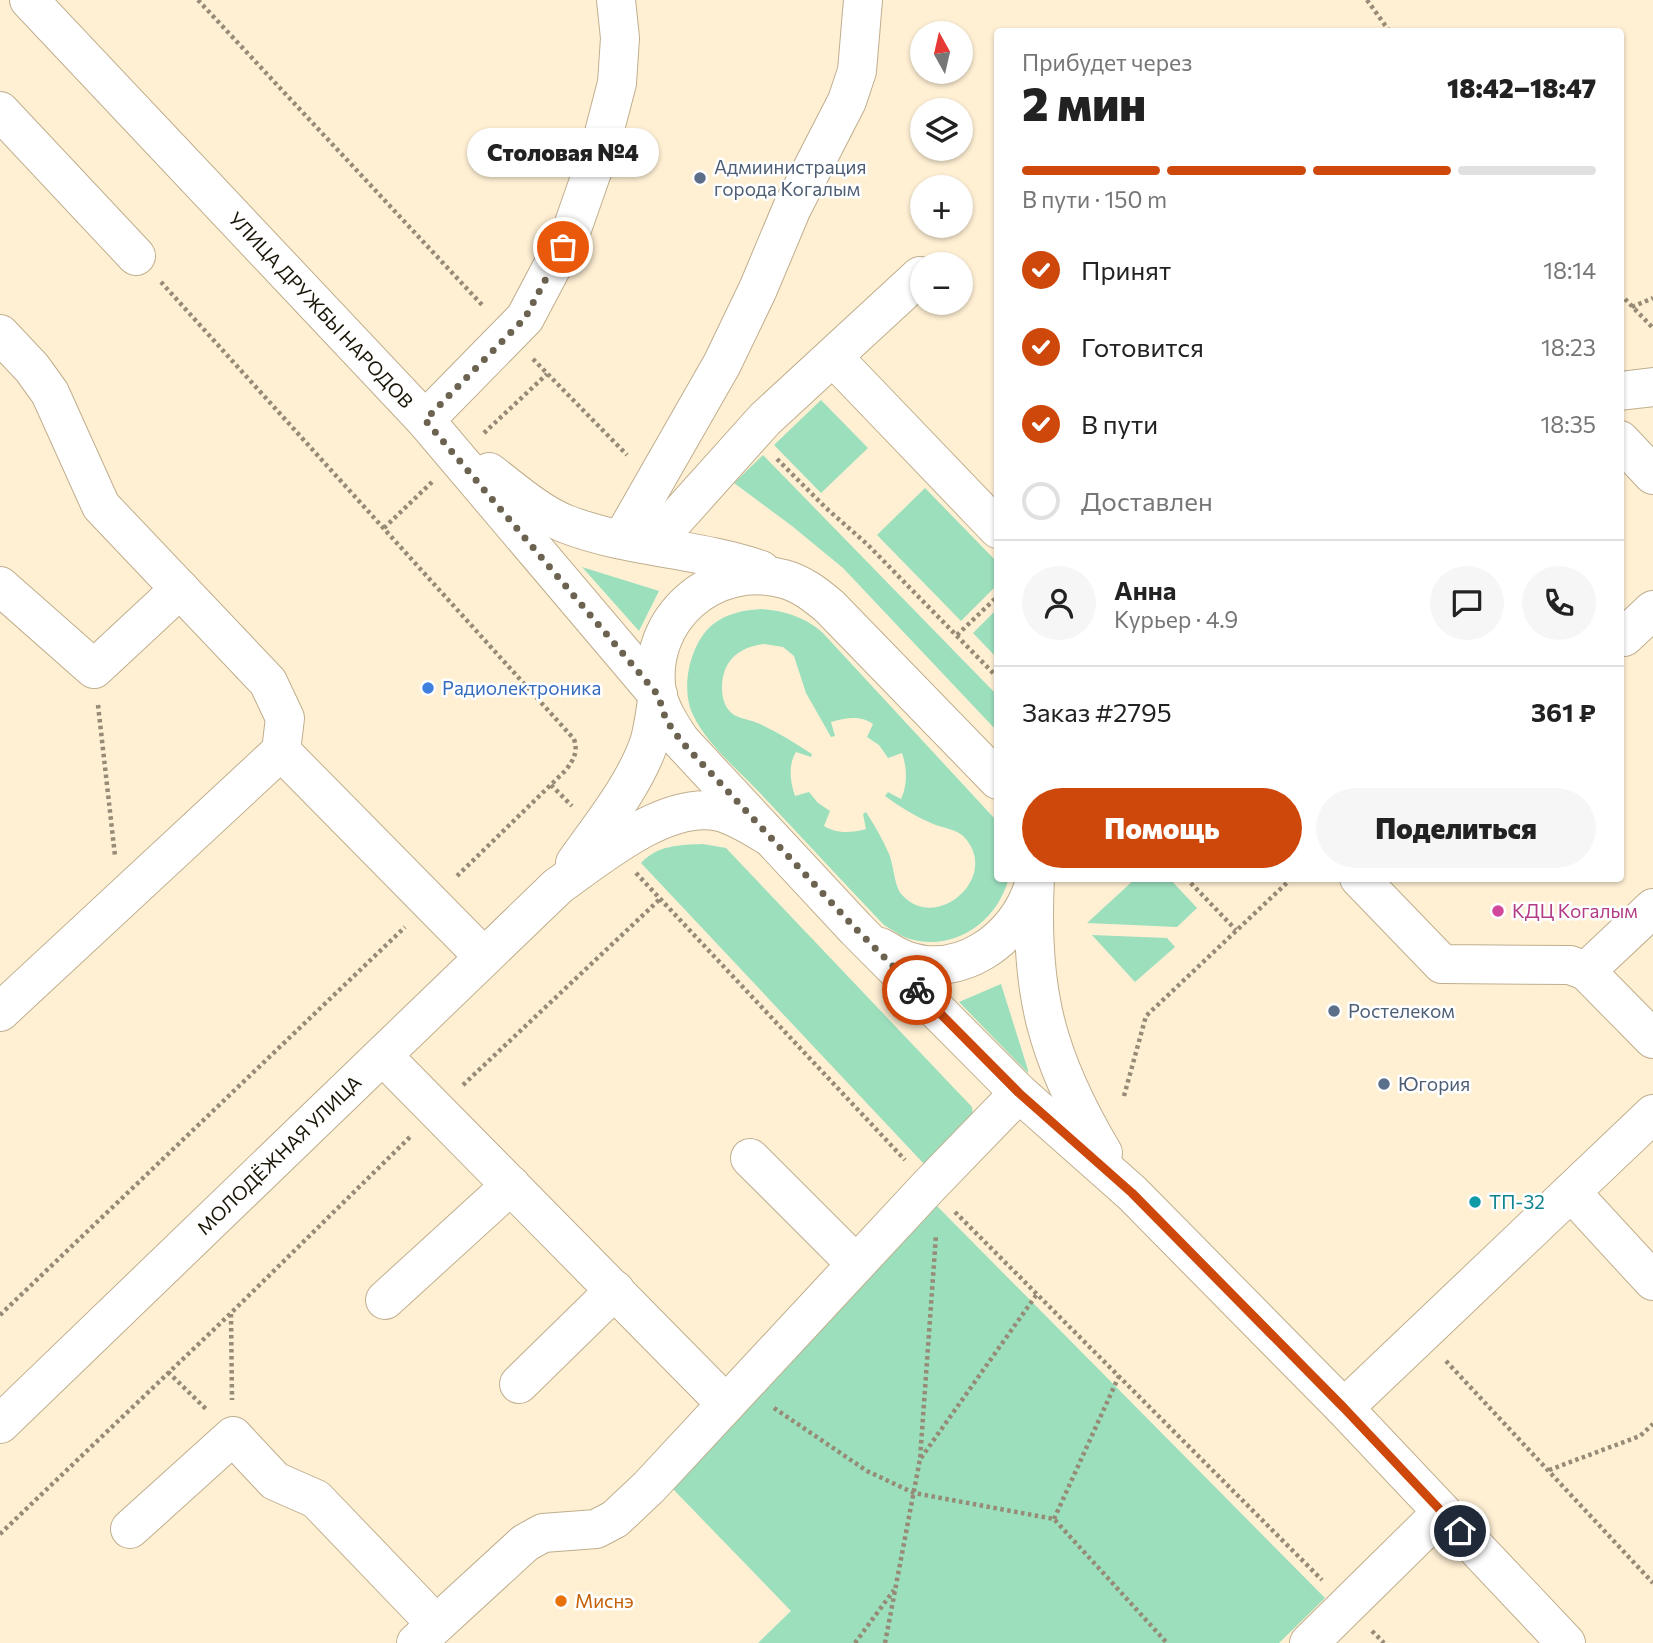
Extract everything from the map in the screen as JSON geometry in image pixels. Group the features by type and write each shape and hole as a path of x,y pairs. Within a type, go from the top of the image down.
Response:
{"main road":[{"name":"УЛИЦА ДРУЖБЫ НАРОДОВ","path":"29,0 425,420 658,695"},
{"path":"616,0 620,38 617,83 589,185 572,229 525,318 425,420 527,500 563,523 637,542 727,560 786,579"},
{"path":"637,542 645,461 722,364 758,289 792,208 847,101 857,71 863,0"},
{"path":"0,111 136,256"},
{"path":"637,542 683,510 752,433 910,285"},
{"path":"0,334 32,368 50,393 101,506 268,682 285,718 281,751 0,1012"},
{"path":"833,357 994,525"},
{"path":"1624,391 1653,387"},
{"path":"1624,444 1653,474"},
{"path":"645,461 671,496 727,560"},
{"name":"УЛИЦА ДРУЖБЫ НАРОДОВ","path":"994,774 830,607 810,590 786,579 761,574 734,576 710,585 689,600 671,620 660,643 656,669 658,695 666,720 681,741 856,929 1019,1093 1120,1181 1344,1408 1566,1643"},
{"path":"0,586 94,669 180,589"},
{"path":"1624,637 1653,610"},
{"path":"558,886 606,820 638,768 649,744 658,695"},
{"path":"281,751 484,957"},
{"path":"558,886 622,841 659,820 685,813 718,811 746,822 776,841"},
{"name":"УЛИЦА ДРУЖБЫ НАРОДОВ","path":"856,929 877,945 906,960 932,964 958,961 983,952 1005,936 1021,915 1033,882"},
{"path":"1035,882 1034,953 1043,1019 1068,1090 1120,1181"},
{"path":"1363,882 1442,964 1570,965 1595,980 1653,1039"},
{"name":"МОЛОДЁЖНАЯ УЛИЦА","path":"0,1424 558,886"},
{"path":"1595,980 1653,908"},
{"path":"1595,980 1653,943"},
{"path":"383,1056 615,1290 734,1395"},
{"path":"130,1529 233,1436 275,1481 316,1499 426,1634 525,1543 543,1533 596,1530 615,1519 856,1264 934,1191 1019,1093"},
{"path":"1344,1408 1653,1114"},
{"path":"750,1158 856,1264"},
{"path":"385,1300 510,1185"},
{"path":"1571,1192 1653,1281"},
{"path":"519,1384 615,1290"},
{"path":"1309,1643 1442,1512"}],"path":[{"path":"198,0 509,335 645,461"},
{"path":"1367,0 1387,28"},
{"path":"1632,307 1653,298"},
{"path":"1625,299 1653,328"},
{"path":"752,433 826,508 868,544 994,674"},
{"path":"957,635 994,600"},
{"path":"94,669 120,900"},
{"path":"1190,882 1237,930"},
{"path":"1125,1096 1146,1016 1288,882"},
{"path":"0,1534 231,1313 437,1110 660,899 934,1191 1348,1606"},
{"path":"885,1643 920,1459 934,1191"},
{"path":"920,1459 1037,1294"},
{"path":"231,1313 233,1436"},
{"path":"1422,1334 1653,1583"},
{"path":"168,1372 233,1436"},
{"path":"1054,1518 1119,1376"},
{"path":"734,1395 867,1471 914,1493 1054,1518 1167,1643"},
{"path":"1549,1470 1640,1436 1653,1424"},
{"path":"855,1643 895,1590"}],"green space":[{"path":"821,400 868,448 821,493 774,445"},
{"path":"763,455 994,692 994,728 843,568 734,483"},
{"path":"925,488 994,559 994,588 961,621 877,535"},
{"path":"582,567 659,591 639,631"},
{"path":"762,609 787,613 808,622 822,632 994,818 994,882 1008,882 994,909 973,929 945,941 930,942 906,938 884,925 706,736 689,704 689,667 704,633 718,621 736,613","holes":["764,644 783,647 794,656 806,693 831,737 835,736 831,722 863,719 873,724 867,737 879,745 888,758 902,753 906,776 901,799 888,792 885,796 919,817 965,838 974,853 975,869 970,883 960,895 947,904 932,908 916,905 902,895 889,854 866,812 863,814 866,829 839,832 824,826 830,811 818,803 809,792 795,796 792,785 792,762 796,752 811,757 812,754 773,731 729,711 724,700 722,681 725,670 741,651"]},
{"path":"994,612 994,655 973,633"},
{"path":"703,844 726,848 972,1107 973,1115 924,1164 641,863 662,849"},
{"path":"1132,882 1173,882 1197,908 1177,927 1087,923"},
{"path":"1092,935 1167,938 1175,947 1135,982"},
{"path":"1001,984 1028,1070 1028,1073 959,1002"},
{"path":"932,1201 1325,1598 1279,1643 758,1643 791,1611 671,1487"}],"way so far":[{"path":"563,247 525,318 425,420 658,695 666,720 681,741 856,929 917,990"}],"place":[{"name":"Адмиинистрация города Когалым","path":"700,178"},
{"name":"Столовая №4","path":"563,247"},
{"name":"Радиолектроника","path":"428,688"},
{"name":"КДЦ Когалым","path":"1498,911"},
{"name":"Ростелеком","path":"1334,1011"},
{"name":"Югория","path":"1384,1084"},
{"name":"ТП-32","path":"1475,1202"},
{"name":"Миснэ","path":"561,1601"}],"route":[{"path":"917,990 1019,1093 1120,1181 1344,1408 1460,1531"}]}
